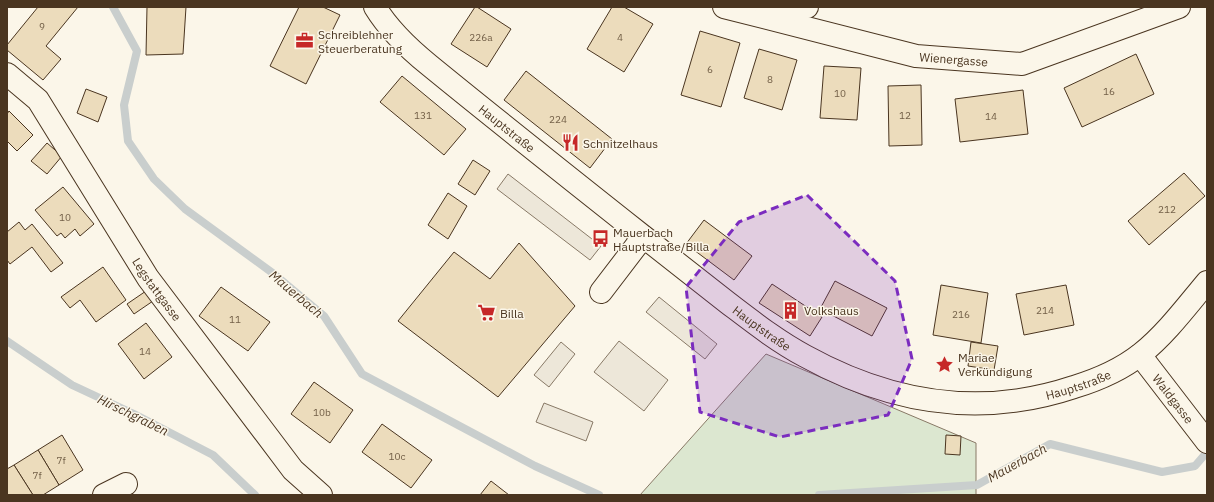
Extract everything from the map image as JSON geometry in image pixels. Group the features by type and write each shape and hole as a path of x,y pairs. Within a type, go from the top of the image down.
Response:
{"street":[{"name":"Hauptstraße","path":"375,7 392,30 409,49 643,236 759,326 786,345 822,365 886,390 903,395 957,404 999,404 1060,392 1083,384 1120,367 1140,355 1173,322 1207,282"},
{"name":"Wienergasse","path":"724,7 916,56 1022,64 1179,7"},
{"path":"759,16 807,7"},
{"name":"Legstattgasse","path":"7,74 38,100 148,278 293,470 321,495"},
{"path":"601,292 643,236"},
{"name":"Waldgasse","path":"1140,355 1204,439"},
{"path":"104,495 126,484"}],"highlighted area":[{"path":"807,195 895,281 912,359 888,415 780,437 700,412 686,287 739,222"}],"green space":[{"path":"766,354 976,443 976,495 640,495"}],"shaded area":[{"path":"508,174 601,246 590,260 497,189"},
{"path":"659,297 717,344 705,359 646,312"},
{"path":"619,341 668,380 644,411 594,372"},
{"path":"561,342 575,354 549,387 534,375"},
{"path":"544,403 593,422 586,441 536,422"}],"building":[{"path":"38,7 78,7 46,46 61,59 43,80 7,50 7,45"},
{"path":"147,7 186,7 183,54 146,55"},
{"name":"Schreiblehner Steuerberatung","path":"299,7 323,7 340,15 306,84 270,66"},
{"path":"475,7 511,29 487,67 451,44"},
{"path":"612,7 624,7 653,24 624,72 587,49"},
{"path":"700,31 740,43 721,107 681,95"},
{"path":"759,49 797,60 782,110 744,98"},
{"path":"1136,54 1154,94 1082,127 1064,88"},
{"path":"824,66 861,68 857,120 820,118"},
{"path":"526,71 612,139 590,168 504,100"},
{"path":"402,76 466,129 444,155 380,102"},
{"path":"921,85 922,145 889,146 888,86"},
{"path":"86,89 107,97 98,122 77,113"},
{"path":"1023,90 1028,134 960,142 955,99"},
{"path":"9,111 33,135 17,151 8,142 7,143 7,114"},
{"path":"47,143 62,156 47,174 31,161"},
{"path":"473,160 490,171 475,195 458,184"},
{"path":"1184,173 1205,196 1149,245 1128,221"},
{"path":"63,187 94,224 80,236 75,229 65,238 61,233 57,236 35,210"},
{"path":"448,193 467,206 448,239 428,225"},
{"path":"704,220 752,256 734,280 686,244"},
{"path":"19,222 25,230 32,224 63,263 51,272 32,247 10,264 7,260 7,232"},
{"name":"Billa","path":"519,243 575,306 498,397 398,321 454,252 490,279"},
{"path":"103,267 126,300 96,322 80,300 70,308 61,297"},
{"path":"835,281 887,308 872,336 820,309"},
{"name":"Volkshaus","path":"772,284 822,317 810,336 759,303"},
{"path":"941,285 988,293 981,343 933,335"},
{"path":"1066,285 1074,325 1024,335 1016,294"},
{"path":"221,287 270,322 248,351 199,316"},
{"path":"146,291 153,301 134,314 127,304"},
{"path":"146,323 172,357 144,379 118,344"},
{"path":"971,342 998,346 994,370 968,366"},
{"path":"314,382 353,410 330,443 291,414"},
{"path":"382,424 432,460 411,488 362,452"},
{"path":"62,435 83,470 59,485 38,450"},
{"path":"946,435 961,436 960,455 945,454"},
{"path":"38,450 59,485 43,495 33,495 14,465"},
{"path":"14,465 33,495 7,495 7,469"},
{"path":"491,481 509,495 480,495"}],"waterway":[{"name":"Mauerbach","path":"113,7 137,51 124,105 128,141 154,179 185,209 274,274 324,316 362,374 535,466 599,495"},
{"name":"Hirschgraben","path":"7,341 72,385 134,414 213,455 255,495"},
{"name":"Mauerbach","path":"819,495 977,485 1050,444 1162,472 1195,466 1207,452"}],"place":[{"name":"Schreiblehner Steuerberatung","path":"305,41"},
{"name":"Schnitzelhaus","path":"570,143"},
{"name":"Mauerbach Hauptstraße/Billa","path":"600,239"},
{"name":"Volkshaus","path":"791,310"},
{"name":"Billa","path":"487,313"},
{"name":"Mariae Verkündigung","path":"945,364"}]}
